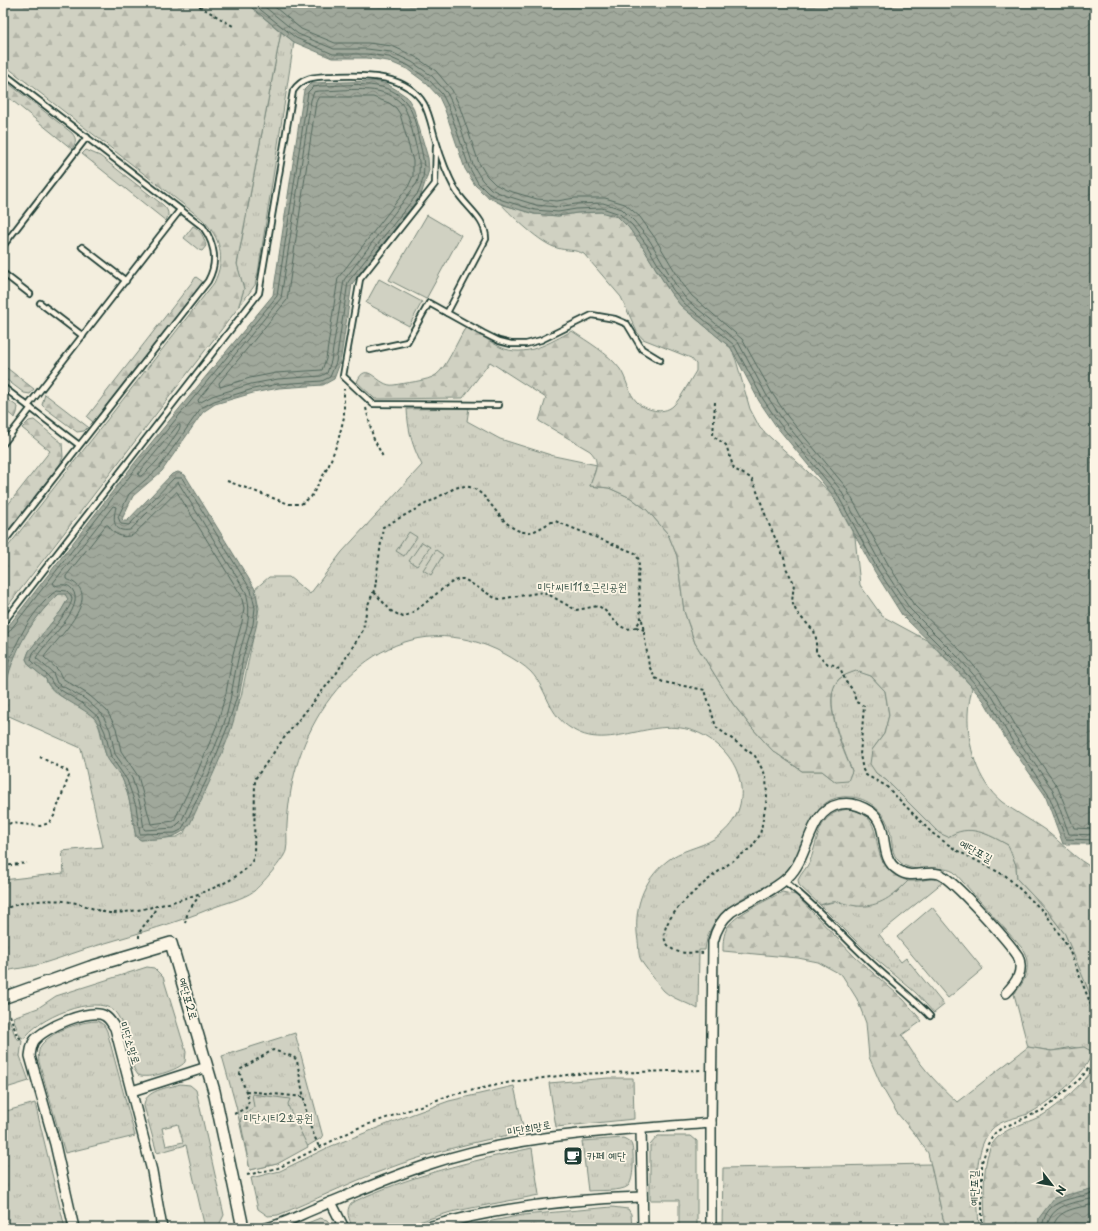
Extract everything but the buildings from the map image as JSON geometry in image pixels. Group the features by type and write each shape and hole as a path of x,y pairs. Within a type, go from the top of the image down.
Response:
{"street":[{"path":"711,1228 713,948 716,931 725,917 731,912 784,881 796,868 820,815 828,809 845,803 864,808 879,820 882,828 887,857 892,865 906,874 914,876 931,873 938,874 950,880 1015,952 1020,962 1021,969 1017,982 1006,993"},
{"name":"예단포2로","path":"3,998 90,967 171,943 207,1067 226,1141 243,1228"},
{"name":"미단소망로","path":"74,1228 55,1144 30,1056 31,1047 35,1039 61,1023 92,1013 105,1015 110,1019 115,1028 152,1171 162,1228"},
{"path":"132,1091 207,1067"},
{"name":"미단희망로","path":"266,1228 294,1219 379,1182 431,1163 488,1148 563,1134 711,1123"},
{"path":"640,1129 643,1228"},
{"path":"424,1228 477,1214 522,1206 599,1198 642,1197"},
{"path":"331,1202 344,1228"}],"lane":[{"path":"3,73 203,227 209,236 214,253 212,273 208,281 3,543"},
{"path":"3,623 259,293 293,91 299,82 314,77 377,76 390,79 414,93 423,102 447,172 456,191 481,221 486,230 486,239 447,313"},
{"path":"3,246 87,137"},
{"path":"436,142 434,184 360,279 343,376 373,404 499,404"},
{"path":"3,444 83,336 180,210"},
{"path":"82,247 126,281"},
{"path":"3,273 30,294"},
{"path":"40,302 83,336"},
{"path":"370,350 407,342 429,303 483,333 499,341 511,344 526,344 541,340 592,315 615,319 626,324 642,349 660,360"},
{"path":"3,387 79,445"},
{"path":"784,881 809,900 864,956 910,996 930,1016"}],"path":[{"path":"194,3 233,26"},
{"path":"227,481 289,504 301,504 311,497 329,465 343,423 343,376"},
{"path":"362,394 373,438 382,457"},
{"name":"예단포길","path":"715,402 713,436 726,445 734,469 751,478 754,483 765,515 784,558 786,568 794,583 792,602 797,613 814,631 816,638 816,653 828,664 841,670 846,682 853,690 856,702 864,706 860,754 863,770 866,775 886,786 901,803 936,836 956,850 1006,876 1046,914 1068,947 1095,1015"},
{"path":"3,910 14,906 54,899 75,903 109,913 155,906 201,894 242,872 251,864 254,856 255,778 284,738 336,674 363,630 367,607 374,592 383,527 453,489 468,486 481,493 508,524 517,531 534,532 555,521 635,553 639,560 638,579 641,619 649,666 655,678 663,682 705,690 716,727 755,756 763,770 768,786 767,798 758,840 752,847 690,896 675,912 666,929 665,940 670,948 674,950 705,953"},
{"path":"374,592 391,611 403,616 424,606 445,586 454,580 464,579 495,598 500,599 544,592 576,610 598,606 623,628 627,629 636,627 644,630"},
{"path":"636,627 641,619"},
{"path":"3,826 11,823 40,826 49,823 54,816 70,776 68,771 40,757"},
{"path":"3,866 27,863"},
{"path":"185,923 188,911 201,894"},
{"path":"139,938 140,932 154,913 155,906"},
{"path":"10,1015 17,1036 25,1041"},
{"path":"234,1114 242,1112 248,1105 249,1101 240,1074 241,1069 276,1050 296,1058 308,1121 319,1147"},
{"name":"예단포길","path":"982,1228 982,1162 988,1144 995,1133 1002,1128 1043,1110 1081,1078 1095,1060"},
{"path":"247,1175 278,1168 358,1128 451,1095 511,1082 575,1074 702,1070"},
{"path":"246,1091 303,1097"}],"green space":[{"path":"3,3 246,3 281,32 237,264 244,289 238,308 3,612 3,553 214,283 220,265 220,249 214,234 202,219 3,64"},
{"path":"281,32 294,42 258,273 255,285 238,308 244,289 237,265"},
{"path":"3,79 72,133 75,137 75,141 72,149 3,93"},
{"path":"86,150 100,156 163,205 168,213 166,221 82,154"},
{"path":"501,204 534,214 558,216 577,213 601,212 618,217 629,228 642,246 670,292 681,306 731,348 736,360 750,409 760,428 832,494 855,537 860,585 882,616 930,642 972,687 968,711 969,738 975,762 986,784 993,794 1002,802 1045,830 1075,856 1095,869 1095,1006 1065,934 1048,912 1017,879 1016,865 1008,845 986,834 971,830 956,833 948,837 939,833 886,780 876,773 870,764 872,750 884,734 889,715 885,691 871,676 856,671 839,679 834,688 832,711 839,738 852,771 848,781 836,782 822,771 802,771 773,751 753,729 733,704 695,643 684,611 677,556 668,534 647,510 631,498 609,488 590,486 596,468 596,460 594,455 590,451 539,421 546,398 490,362 463,398 375,399 357,382 361,375 365,373 369,373 388,385 416,382 432,377 440,372 444,367 464,330 467,328 500,347 519,351 538,348 572,331 598,348 615,363 620,369 634,398 640,405 659,411 669,409 673,406 696,371 696,364 691,358 643,339 637,332 621,297 584,254 577,251 557,248 543,241 519,222"},
{"path":"427,215 461,235 426,299 389,280"},
{"path":"193,226 202,234 206,246 202,251 184,238"},
{"path":"196,277 203,282 93,422 87,417"},
{"path":"379,279 422,302 409,326 366,303"},
{"path":"3,365 34,389 30,394 24,393 3,377"},
{"path":"45,394 88,427 84,431 77,432 45,408 42,405"},
{"path":"3,396 18,407 15,418 3,409"},
{"name":"미단씨티11호근린공원","path":"469,408 467,421 500,439 554,456 597,465 590,486 609,488 631,498 647,510 668,534 677,556 684,611 695,643 733,704 753,729 773,751 802,771 822,771 836,782 852,771 835,724 832,698 834,687 839,679 856,670 871,676 885,691 889,715 884,734 872,750 876,773 886,780 939,833 948,836 963,830 971,830 986,834 1008,845 1016,865 1017,879 1048,912 1065,934 1076,958 1095,1006 1095,1058 1092,1058 1091,1051 1072,1047 1052,1051 1028,1047 1014,994 1025,978 1027,972 1027,960 1022,948 954,872 940,869 912,868 900,862 892,848 890,831 885,819 877,808 859,798 837,798 825,803 810,824 794,863 786,873 777,881 748,895 730,906 716,920 707,939 705,950 699,950 698,1009 668,994 662,989 640,958 637,929 638,907 646,887 658,869 672,857 714,839 726,830 734,819 739,807 741,794 740,781 736,769 729,757 719,746 699,733 680,728 661,728 606,737 589,736 572,729 558,717 537,680 531,672 519,662 505,654 469,640 435,637 403,642 374,656 348,677 326,703 309,734 296,768 289,803 286,851 277,866 254,891 239,899 144,932 94,946 41,964 3,972 3,880 64,873 62,851 103,847 81,748 9,716 3,731 3,706 6,682 19,645 41,612 59,594 65,594 68,599 61,611 29,651 26,659 29,665 46,679 53,691 83,709 95,719 99,727 107,756 120,775 126,790 130,803 136,837 141,840 177,837 184,833 241,697 259,608 255,589 269,577 289,577 310,594 342,552 422,465 411,438 407,409"},
{"path":"34,420 62,443 63,457 60,464 3,537 3,511 50,451 22,428 29,421"},
{"path":"409,532 417,537 404,556 396,551"},
{"path":"422,542 430,547 417,566 409,561"},
{"path":"436,550 443,555 431,575 423,570"},
{"path":"848,809 862,813 870,821 874,830 879,853 884,864 893,874 908,881 886,900 872,905 857,906 839,902 831,902 820,905 799,885 798,880 810,861 818,835 825,821 838,811"},
{"path":"937,879 943,882 879,934 901,962 906,958 944,1005 934,1013 916,993 864,949 820,905 838,901 857,906 895,894 908,881"},
{"path":"782,892 796,895 856,958 904,1000 922,1021 902,1035 913,1054 926,1071 957,1102 1028,1047 1051,1051 1084,1047 1091,1051 1084,1068 1076,1078 1056,1096 1036,1110 999,1124 991,1130 985,1140 978,1163 977,1190 979,1228 947,1228 943,1218 928,1153 915,1134 897,1113 882,1087 869,1057 866,1023 857,999 842,975 818,962 798,958 723,951 724,935 730,924 751,908"},
{"path":"932,907 983,969 948,998 897,937"},
{"path":"147,967 154,968 163,977 186,1052 185,1062 182,1065 170,1071 155,1075 138,1075 134,1069 127,1038 121,1022 114,1011 105,1006 94,1005 66,1011 40,1024 24,1039 19,1035 13,1017 38,1008 56,996"},
{"path":"9,1019 16,1038 22,1041 20,1056 29,1081 3,1089 3,1021"},
{"path":"91,1021 98,1021 104,1025 107,1031 135,1136 65,1153 39,1062 39,1050 42,1044 53,1034 68,1027"},
{"name":"미단시티2호공원","path":"295,1033 323,1137 277,1164 250,1170 236,1106 222,1056"},
{"path":"1095,1067 1095,1188 1039,1218 1038,1228 985,1228 985,1167 990,1148 994,1141 1006,1131 1043,1115 1056,1106 1085,1079"},
{"path":"608,1078 633,1078 634,1119 556,1127 549,1083"},
{"path":"180,1084 190,1085 196,1090 224,1215 219,1225 205,1228 186,1145 157,1153 144,1106 148,1096 152,1093 163,1088","holes":["178,1124 183,1142 166,1146 162,1128"]},
{"path":"514,1086 524,1132 488,1139 418,1158 371,1175 278,1215 268,1216 258,1209 251,1178 280,1171 329,1147 449,1101"},
{"path":"252,1094 290,1099 288,1104 289,1108 308,1147 277,1164 250,1170 240,1119 254,1107"},
{"path":"35,1103 65,1228 3,1228 3,1112"},
{"path":"658,1136 691,1136 697,1141 697,1228 679,1228 679,1200 650,1200 650,1145"},
{"path":"623,1138 630,1142 633,1150 633,1167 630,1183 625,1188 620,1189 588,1191 582,1141"},
{"path":"532,1148 539,1195 451,1212 399,1228 353,1228 350,1222 348,1209 351,1203 373,1193 440,1170"},
{"path":"931,1164 943,1218 947,1228 741,1228 722,1226 723,1168"},
{"path":"612,1207 628,1209 631,1214 632,1228 456,1228 523,1215"},
{"path":"320,1218 327,1220 333,1228 295,1228"}],"water":[{"path":"246,3 1095,3 1095,844 1063,844 1045,795 1007,741 984,701 952,664 902,615 875,572 832,494 776,426 759,401 731,348 681,306 670,292 642,246 629,228 618,217 601,212 577,213 558,216 534,214 501,204 486,196 475,185 465,169 445,110 439,97 426,83 407,69 388,61 367,58 332,58 294,42"},
{"path":"375,81 387,84 407,97 413,107 428,158 429,170 421,195 352,284 340,363 334,379 323,385 279,388 253,393 215,404 203,412 162,471 133,496 122,519 127,521 172,474 178,472 185,475 255,589 258,609 257,624 247,658 231,729 217,765 190,824 180,833 168,838 141,840 136,837 130,803 124,783 107,756 99,725 88,713 66,700 53,690 46,679 29,665 26,659 29,651 61,611 68,599 65,594 59,594 38,616 29,629 15,656 3,700 3,633 137,460 273,295 304,90 311,83"},
{"path":"1095,1188 1095,1228 1038,1228 1039,1218 1054,1198"}],"place":[{"name":"카페 예단","path":"573,1156"}]}
